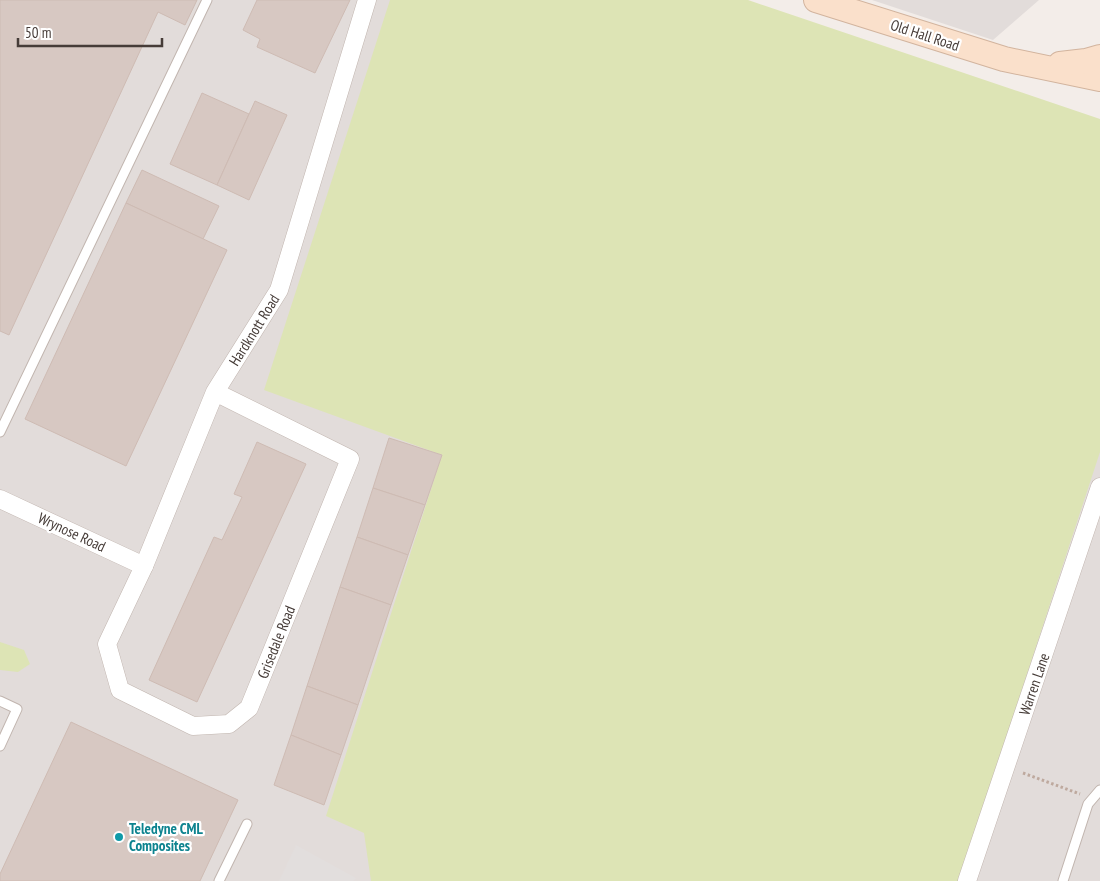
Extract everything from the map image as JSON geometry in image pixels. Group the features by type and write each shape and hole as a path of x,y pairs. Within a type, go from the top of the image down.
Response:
{"street":[{"name":"Hardknott Road","path":"144,566 215,392 279,290 367,0"},
{"name":"Old Hall Road","path":"816,0 968,49 1004,59 1100,79"},
{"name":"Old Hall Road","path":"1036,65 1070,63 1100,57"},
{"name":"Grisedale Road","path":"144,566 107,644 120,690 193,726 229,724 248,708 350,459 215,392"},
{"name":"Warren Lane","path":"967,881 1100,488"},
{"name":"Wrynose Road","path":"0,499 144,566"}],"lane":[{"path":"0,432 207,0"},
{"path":"0,701 17,709 0,746"},
{"path":"1063,881 1088,804 1100,790"},
{"path":"219,881 246,824"}],"path":[{"path":"1006,767 1093,798"}],"shaded area":[{"path":"0,0 716,0 1100,133 1100,881 376,881 372,879 371,881 0,881"},
{"path":"872,0 1039,0 993,40"},
{"path":"296,845 356,878 353,881 279,881"}],"green space":[{"path":"390,0 748,0 1100,119 1100,452 959,881 371,881 364,833 326,816 442,455 264,390"},
{"path":"0,642 24,650 30,664 18,672 0,670"}],"building":[{"path":"0,0 197,0 185,25 158,12 9,335 0,331"},
{"path":"257,0 350,0 315,73 257,47 260,39 243,30"},
{"path":"202,93 249,114 217,185 170,164"},
{"path":"255,101 287,115 249,200 217,185"},
{"path":"142,170 219,206 203,239 126,203"},
{"path":"126,203 227,250 126,466 25,419"},
{"path":"389,438 442,455 425,505 373,488"},
{"path":"257,442 306,464 197,702 149,680 214,537 222,540 242,497 234,494"},
{"path":"373,488 425,505 408,555 357,537"},
{"path":"357,537 408,555 391,605 340,587"},
{"path":"340,587 391,605 358,705 307,686"},
{"path":"307,686 358,705 341,755 291,735"},
{"name":"Teledyne CML Composites","path":"71,722 238,800 200,881 0,881 0,874"},
{"path":"291,735 341,755 324,805 274,785"}],"place":[{"name":"Teledyne CML Composites","path":"119,837"}]}
